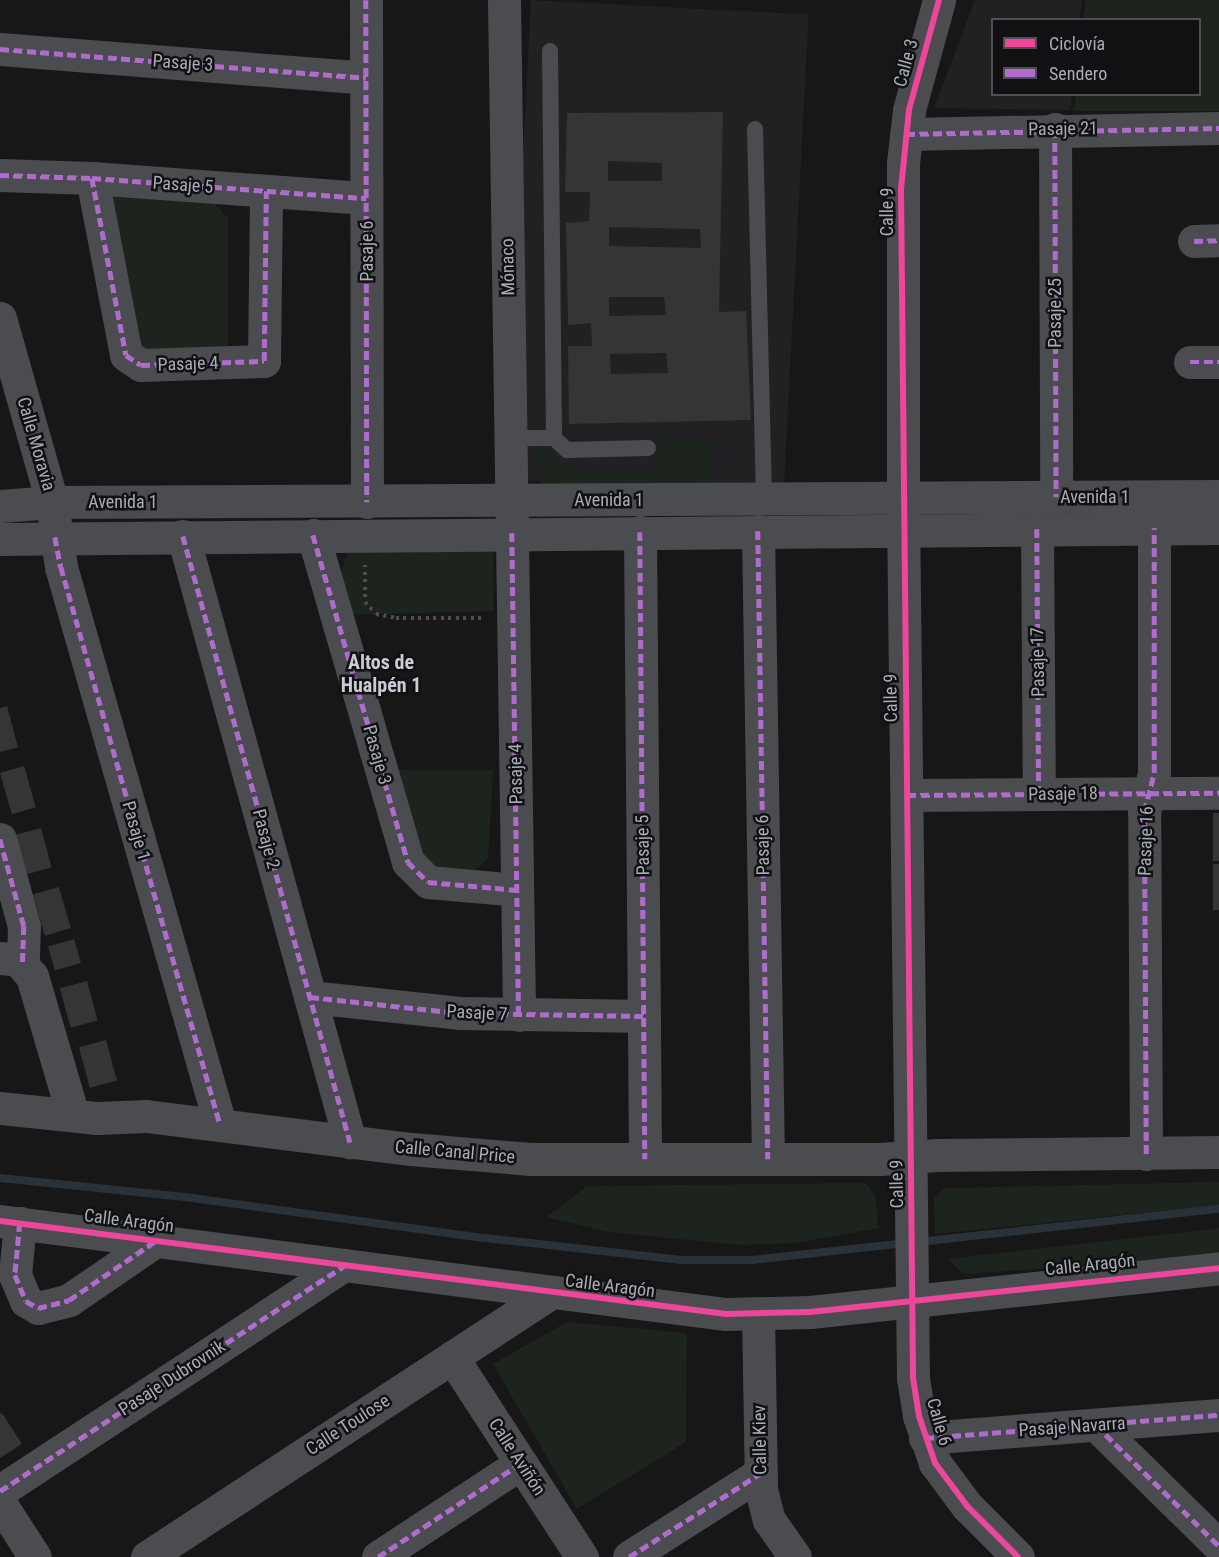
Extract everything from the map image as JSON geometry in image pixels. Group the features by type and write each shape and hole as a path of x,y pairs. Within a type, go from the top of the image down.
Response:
{"street":[{"name":"Pasaje 6","path":"366,0 367,502"},
{"name":"Mónaco","path":"504,0 512,533"},
{"name":"Calle 3","path":"906,134 939,0"},
{"name":"Pasaje 3","path":"0,49 366,78"},
{"name":"Pasaje 21","path":"906,134 1055,129 1219,128"},
{"name":"Pasaje 25","path":"1055,129 1056,497"},
{"name":"Calle 9","path":"906,134 901,189 903,514 914,1263"},
{"name":"Pasaje 5","path":"0,175 92,178 366,198"},
{"name":"Pasaje 4","path":"92,178 126,355 141,365 264,361 266,191"},
{"name":"Calle Moravia","path":"0,318 52,502 55,537"},
{"name":"Avenida 1","path":"0,538 758,531 1056,497 1219,496"},
{"name":"Avenida 1","path":"0,506 52,502 764,499 1037,529 1219,528"},
{"name":"Pasaje 16","path":"1146,1154 1144,812 1154,773 1154,528"},
{"name":"Pasaje 17","path":"1037,529 1039,794"},
{"name":"Pasaje 6","path":"758,531 768,1159"},
{"name":"Pasaje 5","path":"640,532 645,1159"},
{"name":"Pasaje 4","path":"512,533 519,1015"},
{"name":"Pasaje 3","path":"313,535 408,862 428,882 518,890"},
{"name":"Pasaje 2","path":"183,536 350,1142"},
{"name":"Pasaje 1","path":"55,537 61,567 220,1124"},
{"name":"Pasaje 18","path":"907,795 1219,793"},
{"path":"0,839 24,926 12,960 32,976 74,1115"},
{"name":"Pasaje 7","path":"310,997 459,1013 644,1016"},
{"name":"Calle Canal Price","path":"0,1108 74,1115 132,1115 220,1124 350,1142 509,1157 768,1159 912,1172"},
{"name":"Calle 9","path":"912,1172 1146,1154 1219,1152"},
{"path":"10,1222 15,1275 26,1301 38,1308 69,1300 157,1239"},
{"name":"Calle Aragón","path":"10,1222 157,1239 549,1294 694,1311 758,1314 810,1312 912,1298 1219,1268"},
{"name":"Calle 6","path":"914,1263 913,1378 925,1438 950,1485 1018,1557"},
{"name":"Pasaje Dubrovnik","path":"0,1491 344,1265"},
{"name":"Calle Toulose","path":"147,1557 549,1294"},
{"name":"Calle Kiev","path":"758,1314 761,1473 769,1520 795,1557"},
{"name":"Calle Aviñón","path":"452,1357 582,1557"},
{"name":"Pasaje Navarra","path":"925,1438 1219,1415"},
{"path":"1096,1425 1219,1546"},
{"path":"378,1557 521,1463"},
{"path":"629,1557 761,1473"},
{"path":"0,1503 35,1557"}],"lane":[{"path":"550,51 554,438"},
{"path":"755,129 764,499"},
{"path":"511,438 554,438 567,450 648,448"}],"path":[{"path":"364,602 376,614 396,618 513,618"}],"shaded area":[{"path":"531,0 809,15 783,494 506,479"},
{"path":"975,0 1082,0 1080,18 991,18 991,96 1072,96 1070,110 934,108"},
{"path":"1086,0 1219,0 1219,111 1074,111 1076,96 1201,96 1201,18 1083,18"},
{"path":"99,195 215,204 228,218 228,351 133,349"},
{"path":"659,438 713,439 715,492 553,494 539,480 538,445 571,471 659,470"},
{"path":"493,548 494,611 346,615 339,577 348,551"},
{"path":"391,770 493,770 488,858 474,871 428,868"},
{"path":"1219,1182 1219,1205 935,1234 934,1198 945,1188"},
{"path":"866,1183 875,1196 879,1228 796,1243 738,1245 608,1232 546,1217 587,1186"},
{"path":"1219,1228 1219,1253 1156,1261 963,1274 948,1259"},
{"path":"567,1322 687,1333 686,1442 577,1509 493,1364"}],"building":[{"path":"723,112 719,312 746,311 751,420 569,424 568,346 592,346 591,323 568,325 566,223 589,221 590,192 565,192 567,113","holes":["608,161 662,163 662,181 608,181","609,227 700,229 701,248 609,246","609,297 664,297 666,315 609,316","666,353 668,373 611,374 610,354"]},
{"path":"7,706 18,747 0,752 0,708"},
{"path":"24,766 36,807 12,814 0,773"},
{"path":"1213,813 1219,813 1219,861 1213,861"},
{"path":"41,828 52,868 26,875 15,835"},
{"path":"1213,864 1219,864 1219,910 1213,910"},
{"path":"59,887 71,928 45,936 33,894"},
{"path":"74,939 81,963 55,970 48,946"},
{"path":"87,981 98,1021 71,1028 60,988"},
{"path":"106,1040 117,1081 90,1088 79,1047"},
{"path":"2,1413 22,1444 0,1458 0,1414"}],"waterway":[{"path":"0,1178 192,1198 485,1238 682,1260 752,1260 905,1243"},
{"path":"918,1242 1219,1209"}],"marked path":[{"path":"366,0 367,502"},
{"path":"0,49 366,78"},
{"path":"906,134 1219,128"},
{"path":"1055,129 1056,497"},
{"path":"0,175 92,178 366,198"},
{"path":"92,178 126,355 141,365 264,361 266,191"},
{"path":"1194,241 1219,240"},
{"path":"1190,362 1219,362"},
{"path":"1146,1154 1144,812 1154,773 1154,528"},
{"path":"1037,529 1039,794"},
{"path":"758,531 768,1159"},
{"path":"640,532 645,1159"},
{"path":"512,533 519,1015"},
{"path":"313,535 408,862 428,882 517,890"},
{"path":"183,536 350,1142"},
{"path":"55,537 61,567 220,1124"},
{"path":"907,795 1219,793"},
{"path":"0,839 24,926 23,963"},
{"path":"310,997 459,1013 644,1016"},
{"path":"20,1223 15,1275 26,1301 38,1308 69,1300 154,1242"},
{"path":"0,1491 344,1266"},
{"path":"925,1438 1219,1415"},
{"path":"1096,1425 1219,1546"},
{"path":"378,1557 521,1463"},
{"path":"629,1557 761,1473"}],"cycle path":[{"path":"939,0 909,110 901,189 913,1378 919,1416 935,1463 967,1506 1018,1557"},
{"path":"0,1221 726,1314 810,1312 1219,1268"}],"district":[{"name":"Altos de Hualpén 1","path":"381,674"}]}
